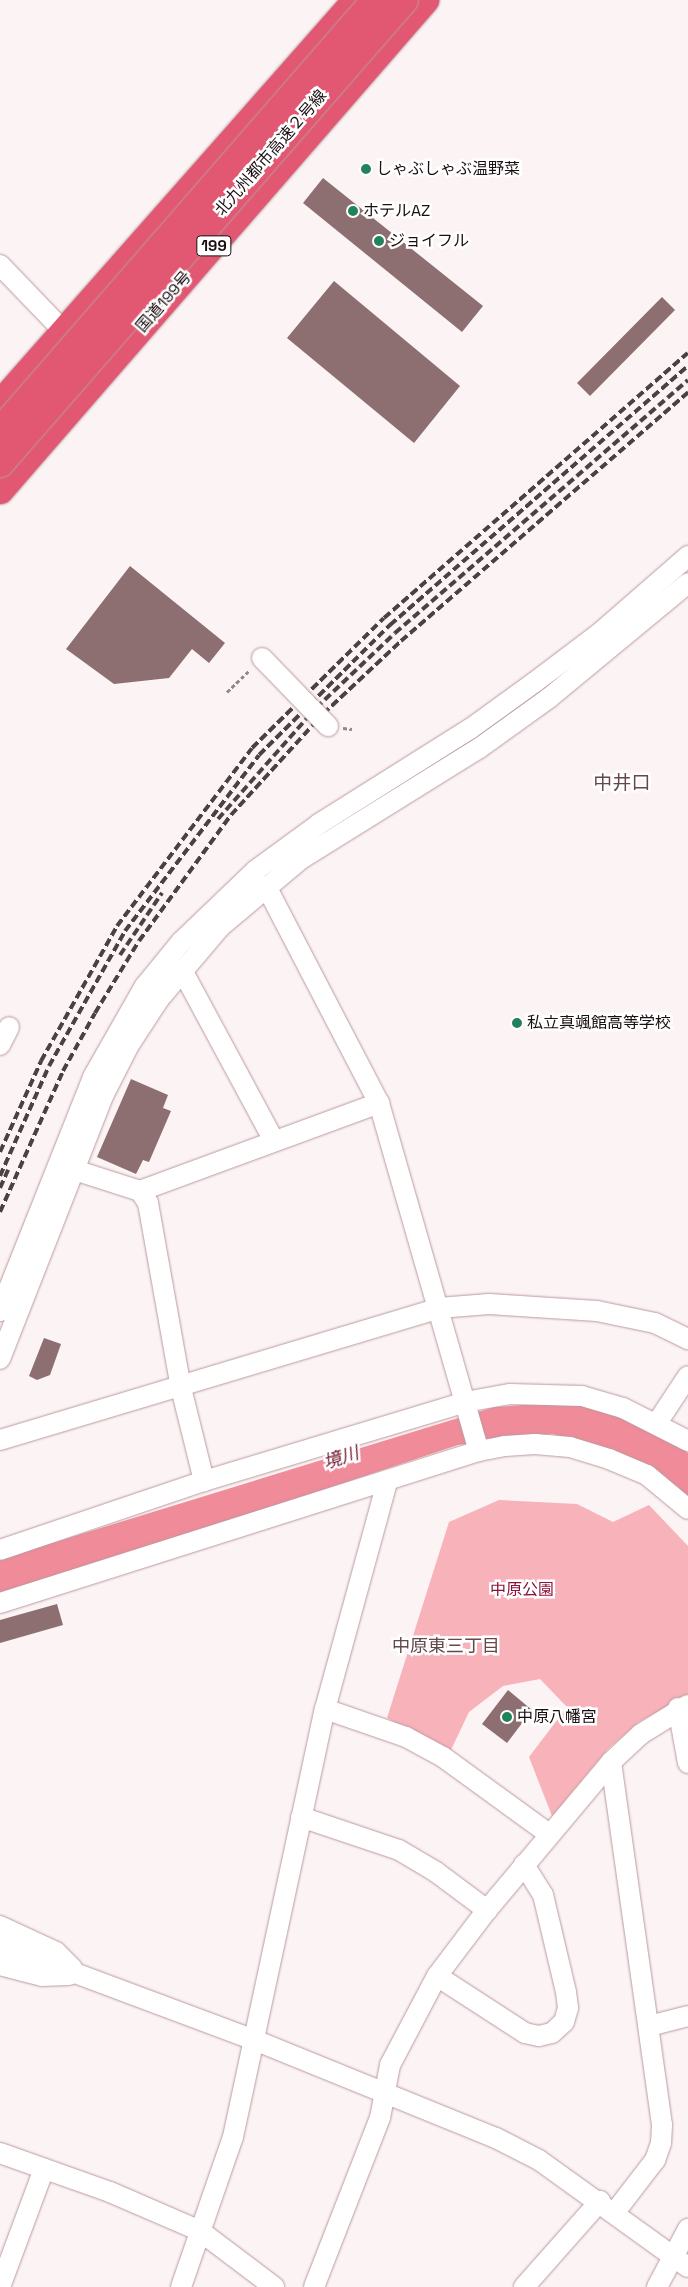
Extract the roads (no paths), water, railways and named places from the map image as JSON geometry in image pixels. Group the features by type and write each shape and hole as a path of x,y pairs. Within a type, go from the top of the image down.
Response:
{"highway":[{"path":"0,405 63,331 357,0"},
{"name":"北九州都市高速２号線","path":"0,432 376,0"},
{"name":"北九州都市高速２号線","path":"0,463 404,0"},
{"name":"国道199号","path":"0,490 425,0"}],"street":[{"path":"0,265 103,373"},
{"path":"0,1359 66,1167 93,1077 113,1038 145,986 214,908 256,870 319,824 470,730 601,632 688,556"},
{"path":"0,1311 66,1167 129,1045 182,970 220,927 266,886 335,837 478,749 549,698 688,583"},
{"path":"262,658 328,726"},
{"path":"266,886 379,1103 478,1448"},
{"path":"182,970 274,1141"},
{"path":"0,1046 9,1027"},
{"path":"140,1191 379,1103"},
{"path":"66,1167 140,1191 148,1203 181,1388 204,1481"},
{"path":"0,1440 181,1388 439,1308 489,1304 597,1311 655,1323 688,1339"},
{"path":"657,1423 688,1376"},
{"path":"0,1550 204,1481 510,1394 582,1396 623,1408 657,1423 688,1441"},
{"path":"0,1603 387,1483 478,1448 535,1444 570,1447 647,1475 688,1509"},
{"path":"181,2287 233,2137 252,2039 325,1710 387,1483"},
{"path":"314,2287 380,2118 390,2065 436,1976 486,1910 611,1762 640,1734 683,1706 688,1763"},
{"path":"325,1710 406,1737 443,1757 549,1834"},
{"path":"524,2287 655,2160 661,2143 662,2125 611,1762"},
{"path":"301,1817 399,1850 436,1872 486,1910"},
{"path":"436,1976 525,2033 539,2036 552,2033 564,2022 568,2008 566,1992 543,1895 524,1864"},
{"path":"0,1926 30,1937 56,1952 79,1975"},
{"path":"4,1953 42,1976 79,1975 252,2039 385,2091 496,2138 540,2160 681,2261"},
{"path":"649,2026 688,2016"},
{"path":"0,2153 125,2198 200,2231 274,2287"},
{"path":"0,2286 44,2168"},
{"path":"657,2287 681,2261 688,2229"}],"water":[{"name":"境川","path":"566,1402 611,1412 688,1453 688,1499 587,1444 552,1434 458,1445 157,1545 0,1593 0,1559 494,1407"}],"railway":[{"path":"0,1152 41,1061 117,926 252,748 384,618 688,353"},
{"path":"0,1176 49,1066 125,931 259,755 390,625 688,366"},
{"path":"218,819 316,708 395,633 688,380"},
{"path":"0,1212 63,1071 95,1013 139,941 231,815 323,714 401,641 688,392"},
{"path":"120,955 162,893"},
{"path":"0,1188 8,1170"}],"place":[{"name":"しゃぶしゃぶ温野菜","path":"366,169"},
{"name":"ホテルAZ","path":"353,211"},
{"name":"ジョイフル","path":"379,241"},
{"name":"私立真颯館高等学校","path":"517,1023"},
{"name":"中原八幡宮","path":"507,1717"}],"district":[{"name":"中井口","path":"622,783"},
{"name":"中原東三丁目","path":"446,1646"}],"park label":[{"name":"中原公園","path":"522,1590"}]}
